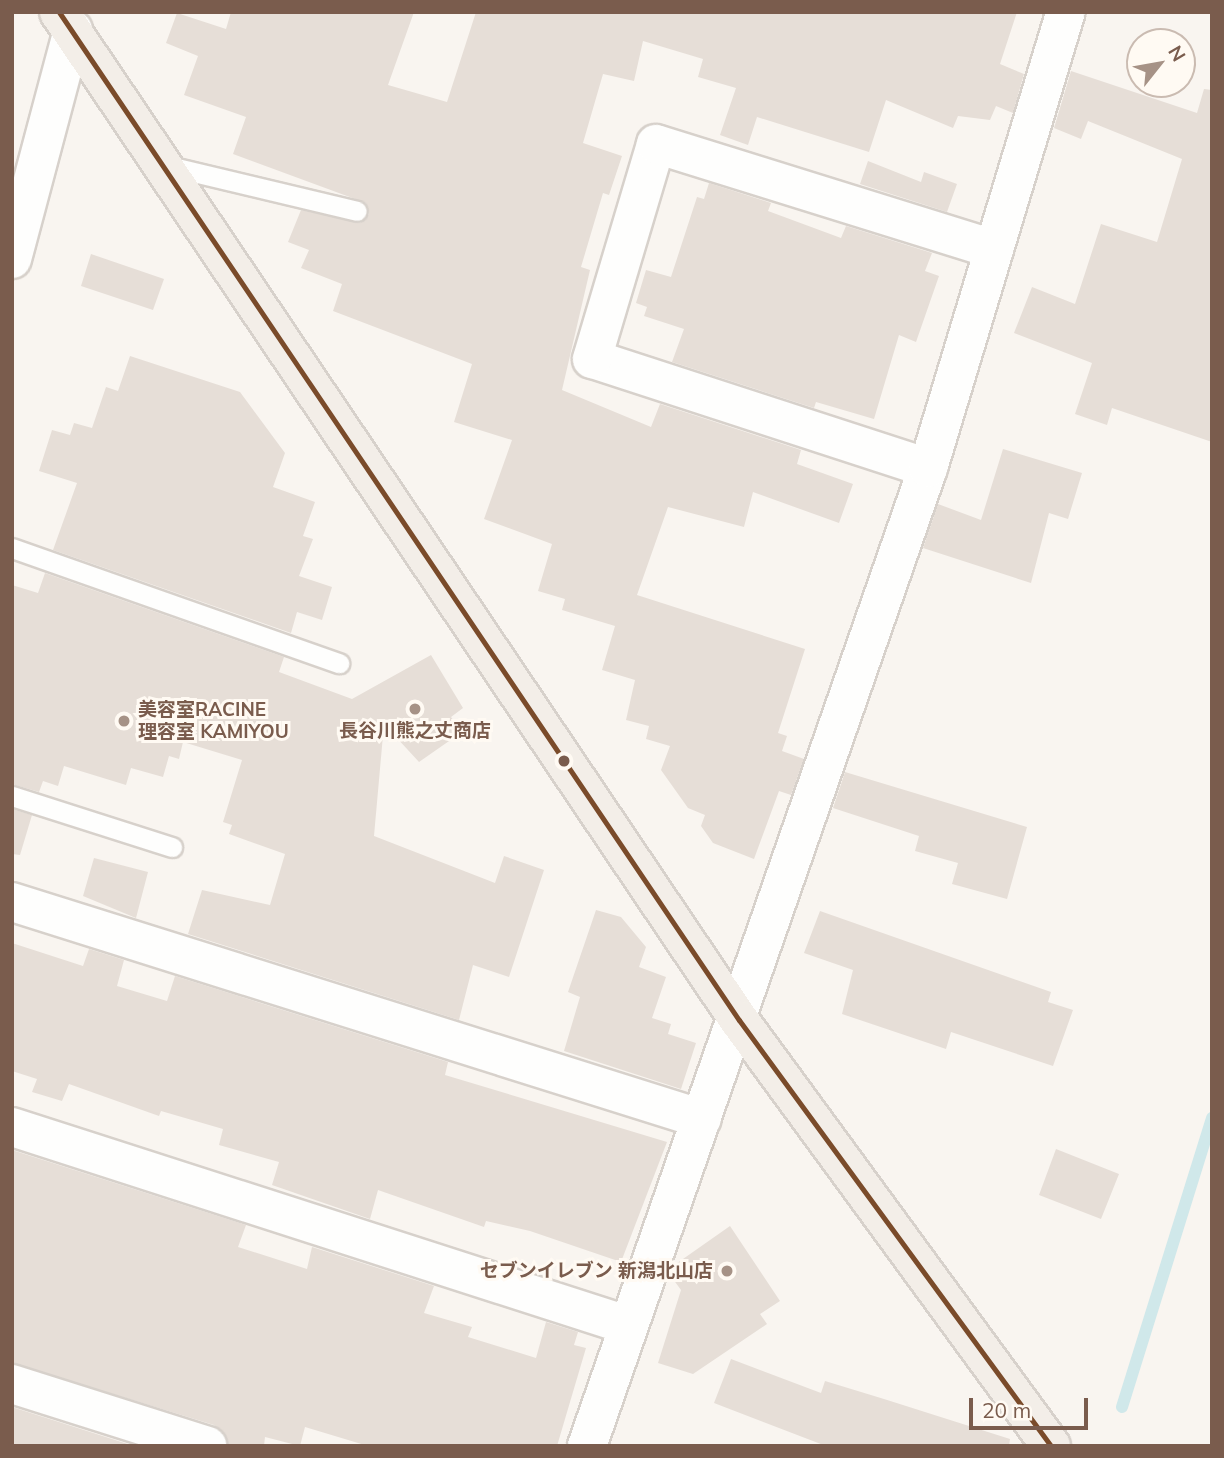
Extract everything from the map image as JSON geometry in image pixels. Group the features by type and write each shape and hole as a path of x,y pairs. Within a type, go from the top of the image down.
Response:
{"main road":[{"path":"66,21 739,1020 1051,1446"}],"street":[{"path":"587,1446 627,1325 739,1020 928,468 1066,12"},
{"path":"12,259 20,206 66,21"},
{"path":"928,468 592,359 656,144 994,249"},
{"path":"12,902 702,1119"},
{"path":"12,1127 627,1325"},
{"path":"12,1384 207,1446"}],"lane":[{"path":"163,165 357,211"},
{"path":"12,548 339,663"},
{"path":"12,796 172,847"}],"building":[{"path":"231,12 414,12 388,85 447,102 476,12 1017,12 1000,64 1024,74 1013,113 996,106 990,120 958,116 953,128 886,100 869,152 757,117 748,145 720,135 736,88 698,77 703,59 643,41 634,81 603,74 583,143 622,156 609,195 603,193 581,267 590,270 562,390 651,427 660,404 801,450 797,464 853,484 839,523 753,492 744,527 668,507 637,595 805,649 778,733 787,736 782,751 804,759 791,795 779,791 754,859 713,843 701,826 705,815 688,808 661,770 670,746 646,739 649,726 626,720 635,680 602,670 615,626 562,610 565,599 538,591 552,544 484,519 512,440 454,422 472,364 333,311 342,284 301,268 309,250 288,242 301,210 360,223 369,214 366,203 233,154 246,117 184,95 198,56 166,43 177,13 226,29"},
{"path":"1071,71 1126,89 1126,98 1152,98 1197,113 1204,89 1212,90 1212,442 1112,408 1107,425 1075,414 1092,363 1014,333 1032,287 1075,304 1101,224 1157,242 1182,159 1088,121 1081,139 1054,128"},
{"path":"868,161 921,182 924,172 957,184 947,212 860,184"},
{"path":"709,183 771,203 768,211 841,238 846,226 932,253 925,271 939,276 916,342 899,335 874,419 816,402 814,408 672,362 684,329 644,316 647,307 636,303 646,270 671,277 697,197 704,199"},
{"path":"91,254 164,279 153,310 81,286"},
{"path":"130,356 240,392 285,453 273,487 315,502 303,536 313,539 299,576 332,587 322,620 297,612 291,633 53,550 77,483 39,471 52,430 70,435 74,423 92,428 106,387 118,391"},
{"path":"1003,449 1082,473 1068,519 1049,513 1031,583 923,548 938,504 981,520"},
{"path":"45,573 284,657 279,672 352,699 431,655 463,708 451,717 462,732 419,762 384,724 374,836 495,883 504,856 544,870 509,977 473,965 459,1020 188,934 202,890 270,905 285,854 229,834 232,825 223,822 242,760 183,742 179,759 169,756 163,777 131,768 126,785 64,766 58,786 43,781 39,792 12,784 12,585 38,593"},
{"path":"845,772 1027,827 1007,899 952,884 958,863 915,851 919,836 833,808"},
{"path":"12,809 32,815 20,855 12,854"},
{"path":"94,858 148,872 136,918 83,896"},
{"path":"596,910 621,917 646,947 639,967 666,977 652,1018 671,1024 668,1034 696,1043 681,1089 564,1051 580,997 568,992"},
{"path":"820,911 1051,992 1048,1002 1073,1010 1053,1066 951,1032 946,1049 842,1014 853,970 804,953"},
{"path":"12,943 83,966 89,949 124,960 117,986 167,1001 175,976 448,1062 445,1075 667,1142 621,1262 530,1231 486,1221 484,1227 378,1190 370,1219 272,1185 279,1162 219,1145 223,1129 161,1111 159,1116 69,1084 62,1101 32,1092 37,1079 12,1071"},
{"path":"1056,1149 1119,1174 1101,1219 1039,1195"},
{"path":"12,1150 246,1225 238,1247 307,1269 312,1247 434,1286 424,1313 472,1327 468,1337 536,1358 546,1322 578,1332 574,1345 586,1348 557,1446 368,1446 305,1427 300,1446 265,1437 264,1446 228,1446 214,1425 12,1363"},
{"path":"730,1226 780,1301 760,1314 767,1324 693,1374 658,1363 681,1290 670,1275 673,1266"},
{"path":"731,1359 821,1393 825,1381 884,1399 1010,1439 1009,1446 826,1446 714,1403"},
{"path":"12,1407 134,1446 12,1446"}],"waterway":[{"path":"1122,1407 1212,1118"}],"transit line":[{"path":"59,12 739,1020 1051,1446"}],"place":[{"name":"長谷川熊之丈商店","path":"415,709"},
{"name":"美容室RACINE 理容室 KAMIYOU","path":"124,721"},
{"name":"セブンイレブン 新潟北山店","path":"727,1271"}]}
